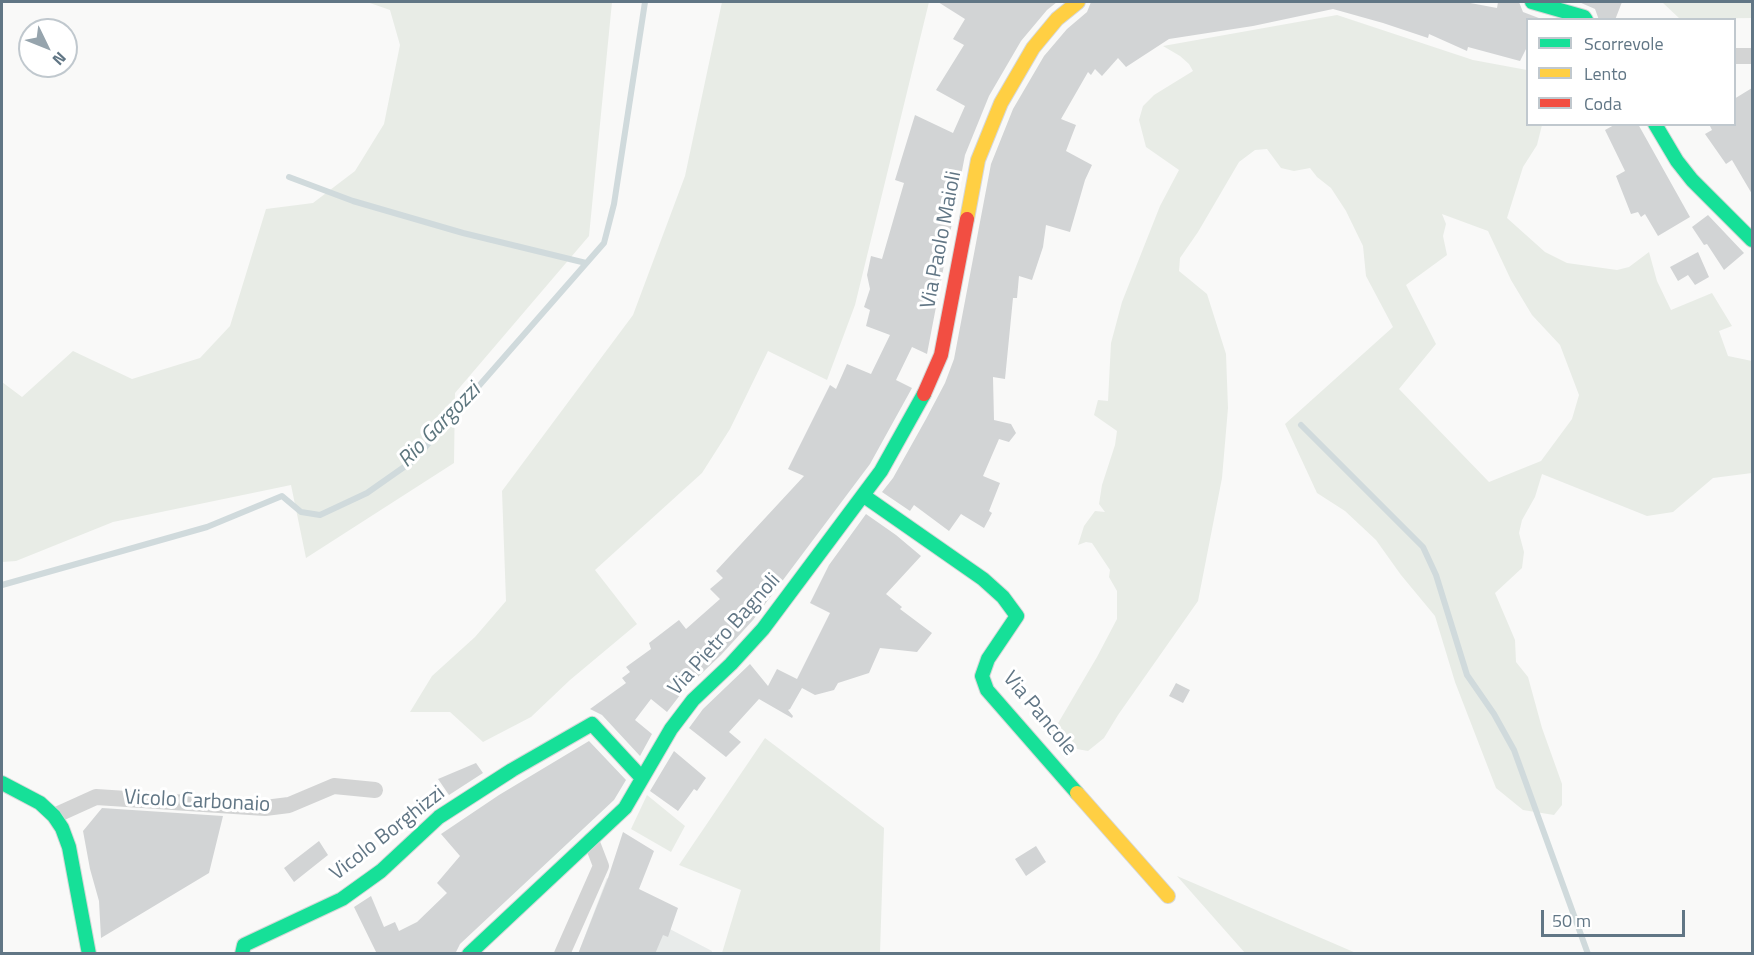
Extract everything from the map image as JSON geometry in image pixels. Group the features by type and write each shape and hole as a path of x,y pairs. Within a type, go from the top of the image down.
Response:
{"street":[{"name":"Via Paolo Maioli","path":"864,496 914,413 941,356 978,160 1001,102 1033,48 1057,19 1078,2"},
{"path":"1532,2 1584,18"},
{"path":"1736,56 1752,56"},
{"path":"1656,126 1692,180 1752,240"},
{"name":"Via Pietro Bagnoli","path":"469,954 625,808 671,729 688,707 763,629 864,496"},
{"name":"Via Pancole","path":"864,496 982,579 1003,597 1017,616 988,659 982,676 987,690 1168,896"},
{"name":"Vicolo Borghizzi","path":"243,949 342,899 381,871 439,817 592,724 641,777"},
{"path":"2,783 40,803 54,816 62,828 69,847 89,954"},
{"name":"Vicolo Carbonaio","path":"54,816 96,797 265,808 289,805 334,786 375,790"},
{"path":"562,954 601,866 591,840"}],"shaded area":[{"path":"367,2 612,2 589,236 455,393 454,463 306,558 291,485 113,522 16,561 2,562 2,382 22,397 73,351 132,379 200,358 230,326 266,209 313,203 355,171 384,124 400,45 390,10"},
{"path":"722,2 929,2 855,305 827,380 768,351 730,429 702,473 595,570 637,624 570,680 531,717 483,742 450,712 410,712 432,676 475,637 506,601 502,491 633,315 685,176"},
{"path":"1662,2 1752,2 1752,18 1679,18"},
{"path":"1337,15 1473,60 1526,70 1526,126 1542,126 1537,145 1523,167 1507,218 1545,252 1567,263 1617,270 1629,267 1649,252 1657,281 1671,310 1712,293 1732,326 1719,331 1728,356 1752,361 1752,473 1713,478 1673,512 1647,516 1542,474 1535,497 1522,520 1519,533 1524,552 1522,568 1495,593 1515,640 1516,662 1528,677 1542,728 1562,784 1562,805 1554,815 1523,810 1496,788 1455,682 1435,616 1376,540 1345,511 1317,493 1285,424 1393,327 1366,276 1363,246 1346,211 1331,188 1310,168 1294,171 1281,168 1267,149 1255,150 1239,162 1180,258 1179,271 1207,294 1226,354 1228,408 1222,478 1198,601 1104,738 1088,751 1071,748 1050,739 1030,713 1043,724 1057,725 1117,619 1117,591 1109,577 1110,570 1092,543 1086,542 1078,545 1084,526 1095,511 1105,512 1099,504 1117,431 1094,415 1098,400 1108,401 1111,343 1122,302 1160,206 1179,170 1146,147 1139,120 1143,106 1154,95 1193,71 1180,56 1163,46","holes":["1442,214 1488,231 1511,280 1532,315 1560,345 1579,395 1572,419 1541,461 1489,482 1399,389 1436,344 1406,285 1447,255 1443,236 1446,224"]},
{"path":"765,738 884,828 880,953 722,953 741,890 679,865"},
{"path":"647,795 685,826 671,852 631,829"},
{"path":"1177,876 1356,953 1245,953"},
{"path":"607,878 621,884 664,926 712,951 711,954 578,954"}],"building":[{"path":"938,2 1057,2 1047,10 1021,41 989,96 965,155 927,354 912,347 896,380 912,388 870,464 753,620 684,690 667,712 651,699 635,720 652,734 640,756 602,715 590,709 626,683 622,678 630,672 626,667 651,649 649,643 679,620 686,629 720,599 710,589 723,578 716,571 804,476 788,469 830,385 836,389 847,364 871,374 890,335 866,326 870,310 864,307 870,289 867,275 871,256 882,259 904,183 895,180 915,115 953,133 965,106 936,90 964,45 953,39 965,19"},
{"path":"1091,2 1465,2 1497,8 1498,2 1519,2 1523,12 1539,18 1526,18 1526,49 1520,61 1468,47 1467,51 1429,34 1428,38 1333,9 1253,26 1169,39 1126,67 1118,58 1102,76 1095,69 1091,75 1088,72 1061,119 1076,125 1066,151 1092,165 1085,180 1070,232 1046,225 1043,247 1032,280 1019,276 1017,298 1013,298 1005,379 993,377 994,420 1011,424 1016,433 1009,442 999,439 983,476 1000,483 989,511 992,513 984,528 961,514 949,531 914,505 910,511 882,492 893,478 926,419 945,383 954,359 991,164 1013,109 1044,56 1067,29 1087,12"},
{"path":"1579,2 1622,2 1616,18 1598,18 1595,9"},
{"path":"1752,88 1752,194 1732,160 1726,164 1705,134 1712,130 1710,126 1736,126 1736,98"},
{"path":"1612,126 1639,126 1690,217 1658,236 1645,214 1641,217 1638,212 1631,214 1616,176 1625,171 1605,130"},
{"path":"1708,215 1744,253 1724,270 1707,244 1704,245 1692,227"},
{"path":"1698,252 1709,277 1695,285 1688,275 1678,281 1670,267"},
{"path":"866,514 921,556 886,594 902,607 900,609 932,633 917,652 880,648 869,673 838,683 834,690 815,695 802,688 788,710 792,718 759,699 729,732 741,742 726,757 689,728 703,709 750,664 768,686 777,669 797,679 830,613 810,603 829,565"},
{"path":"1176,683 1190,690 1183,703 1169,696"},
{"path":"589,741 626,780 614,800 460,944 455,954 377,954 354,907 371,896 384,927 395,922 399,931 417,922 447,893 437,883 460,856 441,834 499,795"},
{"path":"674,751 706,778 697,791 694,789 678,811 650,791"},
{"path":"476,763 483,773 449,795 438,779"},
{"path":"102,808 223,816 209,873 101,938 99,901 83,831"},
{"path":"623,832 654,851 639,889 678,908 668,937 663,935 655,954 578,954 608,878"},
{"path":"319,841 328,855 294,882 284,868"},
{"path":"1036,846 1046,862 1026,876 1015,859"}],"waterway":[{"name":"Rio Gargozzi","path":"2,585 207,527 282,496 301,512 320,515 367,493 414,460 604,243 614,204 645,2"},
{"path":"289,177 353,201 463,233 586,263"},
{"path":"1301,425 1423,547 1436,575 1467,675 1494,714 1514,750 1588,954"}],"traffic: fast":[{"path":"1532,2 1585,18"},
{"path":"1656,126 1677,161 1692,180 1752,240"},
{"path":"469,954 625,808 671,729 693,700 763,629 881,471 924,394"},
{"path":"864,496 983,579 1003,597 1017,616 988,659 982,676 987,690 1077,793"},
{"path":"242,954 244,945 342,899 381,871 439,817 512,770 592,724 641,777"},
{"path":"2,783 40,803 54,816 62,828 69,847 89,954"}],"traffic: slow":[{"path":"967,219 978,160 1001,103 1033,48 1057,19 1078,2"},
{"path":"1077,793 1168,896"}],"traffic: jam":[{"path":"924,394 941,355 967,219"}]}
